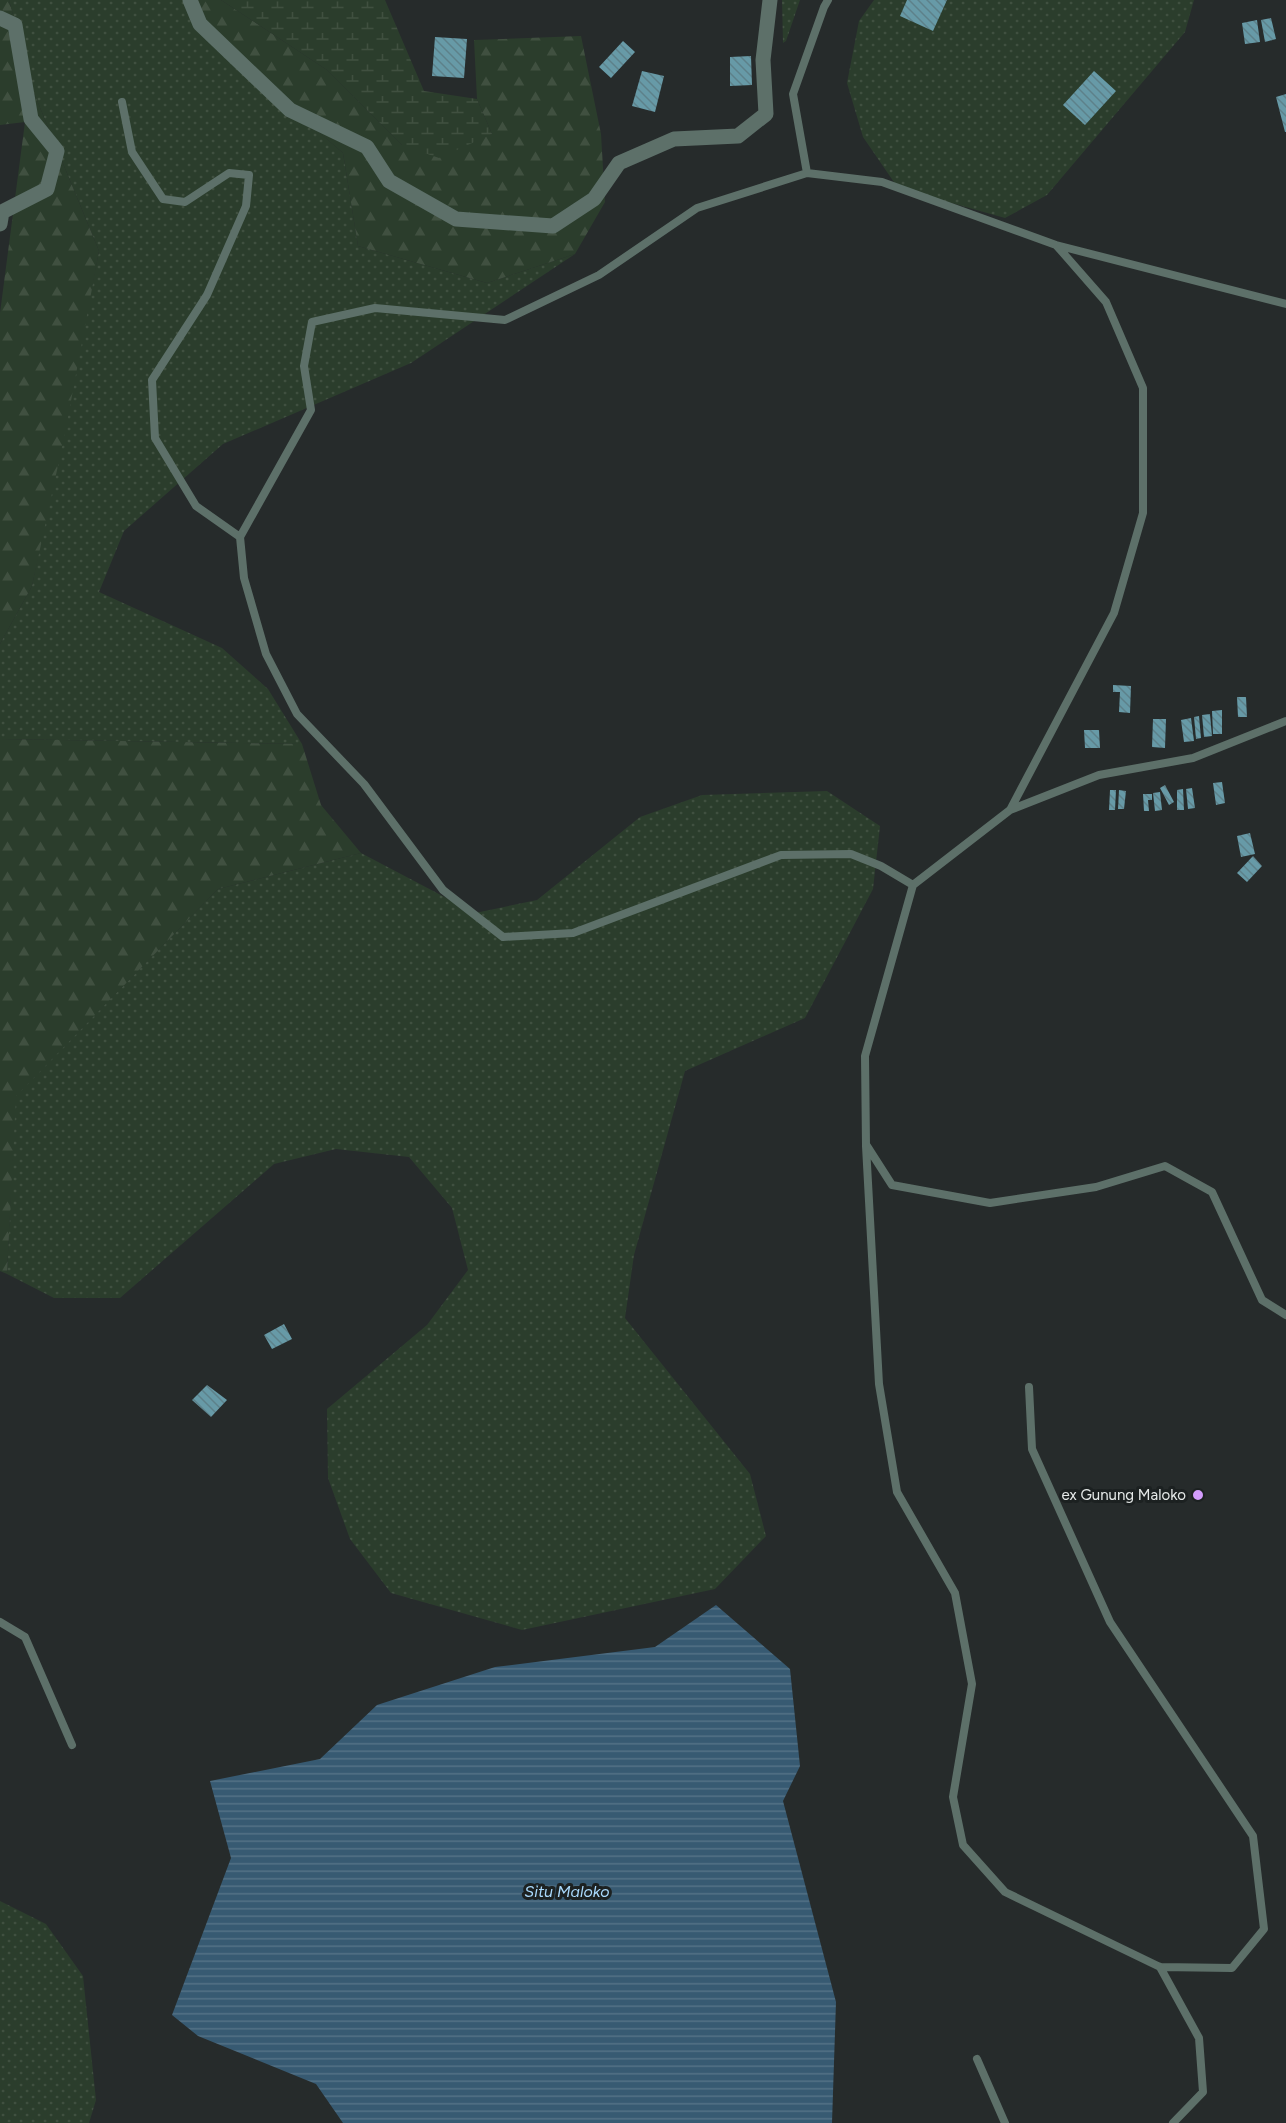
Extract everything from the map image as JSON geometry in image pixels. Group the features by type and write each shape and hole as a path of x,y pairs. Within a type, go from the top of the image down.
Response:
{"street":[{"path":"190,0 200,24 290,110 367,147 389,181 456,219 554,226 594,199 619,163 674,139 738,136 766,114 763,60 770,0"},
{"path":"0,18 15,25 31,119 57,151 46,189 2,212 0,224"}],"lane":[{"path":"807,173 792,94 828,0"},
{"path":"122,102 132,152 163,200 185,202 229,173 249,175 246,206 207,295 152,380 155,438 196,506 240,537"},
{"path":"913,885 880,866 851,854 781,855 573,933 503,937 444,890 364,784 297,714 266,654 244,578 240,537 311,410 304,366 312,322 375,308 505,320 599,275 698,208 807,173 882,182 1056,245 1286,304"},
{"path":"1010,810 1114,613 1143,513 1143,388 1106,302 1056,245"},
{"path":"1029,1387 1032,1449 1110,1622 1253,1836 1264,1929 1232,1968 1160,1967 1005,1892 963,1845 953,1797 972,1684 955,1593 897,1492 879,1384 866,1146 865,1056 913,885 1010,810 1099,775 1193,758 1286,721"},
{"path":"866,1146 892,1185 990,1203 1096,1187 1165,1166 1212,1192 1262,1300 1286,1315"},
{"path":"0,1622 25,1637 72,1745"},
{"path":"1160,1967 1199,2038 1200,2049 1203,2092 1173,2123"},
{"path":"977,2059 1005,2123"}],"green space":[{"path":"0,0 9,0 34,93 99,251 65,433 32,586 0,644 0,313 25,122 0,125"},
{"path":"9,0 198,0 203,32 343,153 358,246 487,283 575,254 411,363 223,444 124,531 99,592 222,648 268,689 302,744 0,739 0,644 32,586 99,251 34,93"},
{"path":"198,0 221,0 327,70 402,145 492,134 477,99 474,40 581,36 601,134 605,202 575,254 487,283 358,246 343,153 202,32"},
{"path":"221,0 385,0 424,91 477,99 492,134 439,158 402,145 327,70"},
{"path":"782,0 800,0 786,41 783,43"},
{"path":"874,0 1194,0 1185,32 1047,195 1005,218 898,188 863,137 847,83 859,21"},
{"path":"0,739 302,744 321,805 361,853 218,889 16,1096 7,1274 0,1271"},
{"path":"827,791 880,826 873,889 805,1018 685,1071 634,1255 625,1318 750,1474 766,1536 715,1589 522,1630 391,1593 350,1539 328,1478 327,1409 427,1325 468,1270 452,1208 409,1157 336,1149 274,1164 120,1298 54,1298 7,1274 15,1096 218,889 361,853 475,913 537,900 640,817 702,795"},
{"path":"0,1901 46,1924 83,1976 96,2100 89,2123 0,2123"}],"water":[{"name":"Situ Maloko","path":"716,1605 790,1669 800,1766 783,1801 836,2002 832,2123 343,2123 316,2084 198,2036 172,2015 231,1858 210,1781 320,1759 377,1705 495,1667 655,1647"}],"building":[{"path":"907,0 947,0 933,31 900,16"},
{"path":"1271,18 1276,39 1265,42 1261,20"},
{"path":"1257,20 1260,42 1245,44 1242,23"},
{"path":"435,37 467,39 464,78 432,76"},
{"path":"623,41 635,52 611,78 599,67"},
{"path":"751,56 752,85 730,86 730,57"},
{"path":"642,71 664,76 655,112 632,106"},
{"path":"1094,71 1116,91 1085,125 1063,105"},
{"path":"1286,94 1286,132 1285,132 1276,97"},
{"path":"1113,685 1131,686 1130,713 1119,712 1120,692 1113,692"},
{"path":"1237,697 1246,697 1247,717 1238,717"},
{"path":"1222,710 1222,734 1213,734 1212,711"},
{"path":"1210,714 1212,736 1204,737 1202,715"},
{"path":"1199,716 1201,738 1196,739 1194,717"},
{"path":"1191,718 1194,741 1184,742 1181,720"},
{"path":"1153,719 1166,719 1165,748 1152,747"},
{"path":"1084,730 1099,730 1100,748 1085,748"},
{"path":"1222,782 1225,803 1216,805 1213,783"},
{"path":"1165,785 1174,802 1169,805 1160,788"},
{"path":"1192,788 1195,808 1188,809 1186,789"},
{"path":"1183,789 1184,810 1177,810 1177,790"},
{"path":"1110,790 1116,790 1115,810 1109,810"},
{"path":"1119,790 1126,791 1124,809 1118,809"},
{"path":"1160,792 1162,810 1155,811 1153,793"},
{"path":"1143,794 1152,794 1152,800 1148,800 1149,811 1144,811"},
{"path":"1250,833 1255,854 1241,857 1237,836"},
{"path":"1253,856 1262,866 1247,882 1237,873"},
{"path":"284,1324 292,1339 272,1349 264,1335"},
{"path":"207,1385 227,1400 211,1417 192,1400"}],"place":[{"name":"ex Gunung Maloko","path":"1198,1495"}]}
